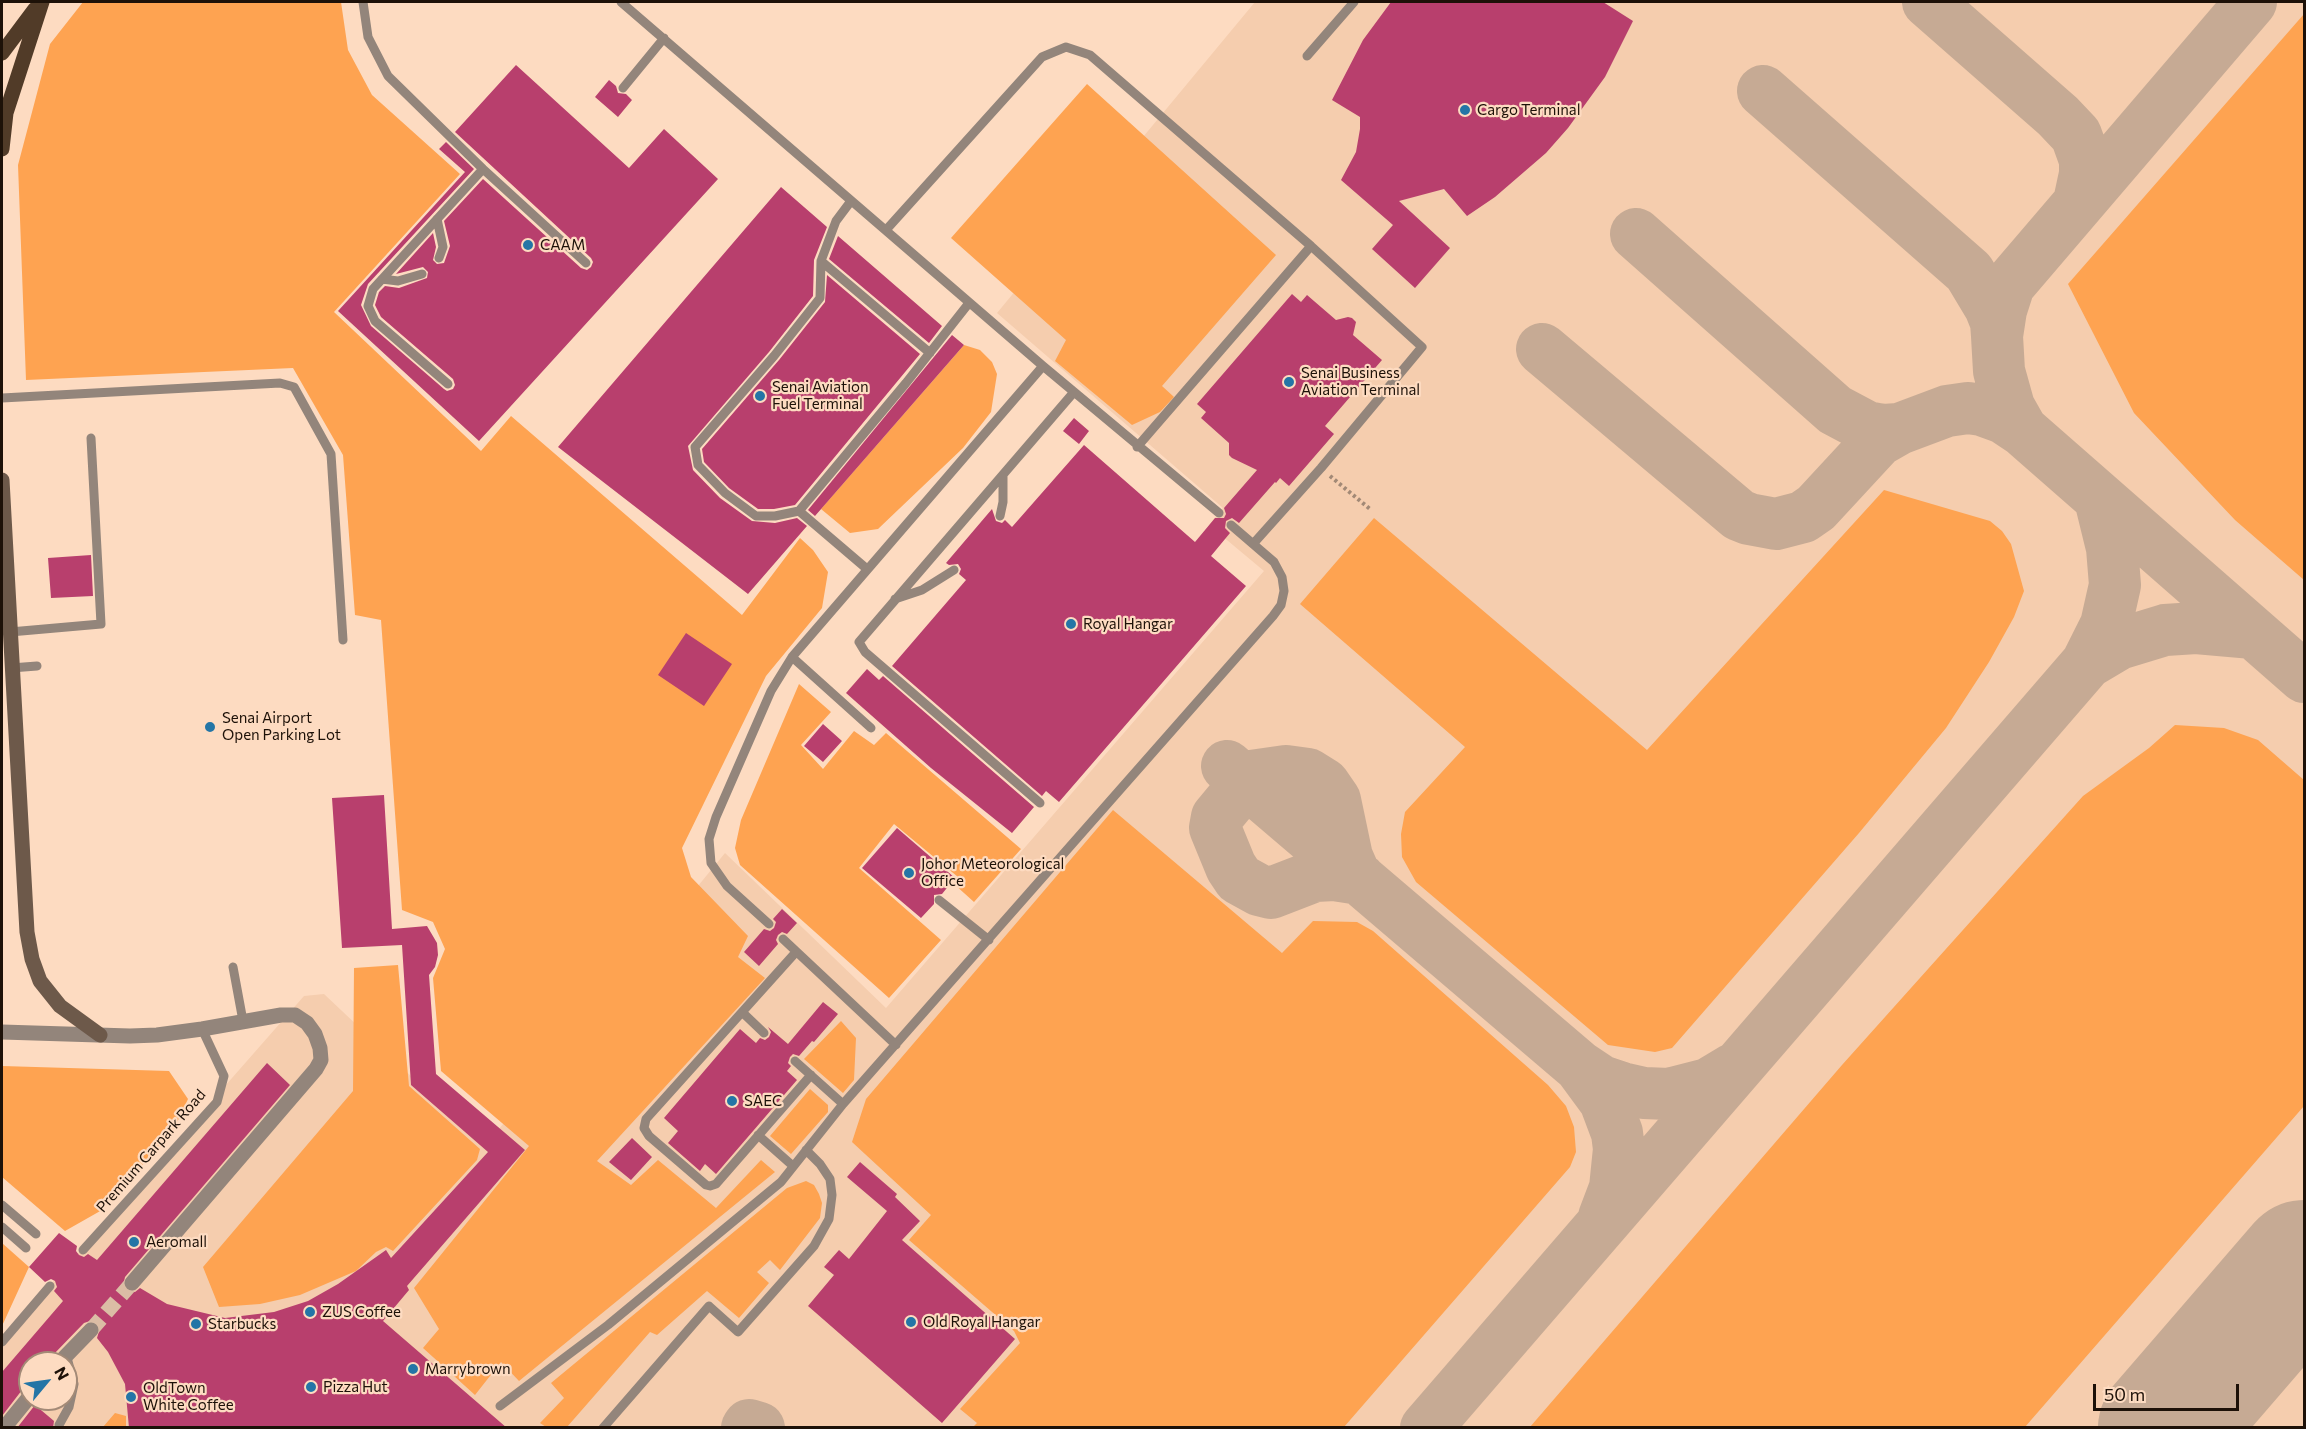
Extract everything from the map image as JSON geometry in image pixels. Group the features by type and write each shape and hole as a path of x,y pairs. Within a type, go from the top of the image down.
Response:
{"main road":[{"path":"2,52 41,2"},
{"path":"2,149 6,113 41,2"}],"street":[{"path":"2,480 6,668 27,932 32,959 40,981 60,1006 100,1035"},
{"path":"2,1032 157,1035 281,1015 295,1015 307,1023 315,1034 321,1060 305,1083 132,1283"},
{"path":"69,1351 91,1330"},
{"path":"4,1428 18,1411"}],"lane":[{"path":"363,2 368,38 388,76 483,169 586,263"},
{"path":"621,2 1137,447 1219,513"},
{"path":"1307,56 1354,2"},
{"path":"622,88 664,38"},
{"path":"886,230 1042,57 1066,47 1090,55 1311,246 1422,347 1321,468 1253,544"},
{"path":"448,384 375,321 368,306 373,289 483,169"},
{"path":"851,201 836,221 820,261 820,298 774,357 695,447 698,465 725,493 756,516 798,512 969,303"},
{"path":"437,219 443,247 438,258"},
{"path":"1137,447 1311,246"},
{"path":"820,261 930,353"},
{"path":"382,279 398,281 422,274"},
{"path":"769,924 727,886 711,863 709,839 716,817 771,691 792,657 1043,366"},
{"path":"2,398 280,383 294,387 331,454 343,640"},
{"path":"1040,802 865,652 859,642 1074,392"},
{"path":"6,632 101,624 91,438"},
{"path":"1000,516 1003,502 1003,475"},
{"path":"798,512 867,569"},
{"path":"500,1406 608,1325 781,1182 843,1104 1281,605 1284,591 1282,576 1274,562 1231,525"},
{"path":"895,599 922,590 954,570"},
{"path":"792,657 871,728"},
{"path":"6,668 37,666"},
{"path":"939,900 989,940"},
{"path":"783,939 896,1045"},
{"path":"796,952 646,1119 644,1128 649,1136 710,1186 716,1184 811,1075"},
{"path":"233,967 243,1021"},
{"path":"742,1012 764,1033"},
{"name":"Premium Carpark Road","path":"83,1250 217,1102 224,1076 202,1029"},
{"path":"795,1061 843,1104"},
{"path":"758,1135 793,1166"},
{"path":"603,1428 709,1306 738,1332 814,1246 829,1219 832,1195 830,1179 820,1164 806,1150"},
{"path":"2,1205 36,1234"},
{"path":"2,1227 26,1248"},
{"path":"2,1342 50,1286"},
{"path":"59,1425 67,1411"}],"path":[{"path":"1321,468 1370,509"}],"shaded area":[{"path":"83,2 341,2 348,50 372,95 460,174 334,312 481,451 511,416 742,615 800,538 813,550 828,572 822,608 766,676 682,848 691,877 748,936 738,957 765,978 597,1161 631,1185 658,1160 716,1208 761,1160 775,1172 519,1381 501,1362 475,1395 423,1348 439,1329 414,1288 529,1146 441,1071 433,978 445,949 433,922 402,910 381,620 355,615 343,455 293,368 26,380 18,165 50,44"},
{"path":"1255,2 2304,2 2304,1427 2,1428 2,1340 304,996 324,994 485,1146 725,853 886,1008 1264,571 1209,525 1223,508 997,313"},
{"path":"2304,14 2304,580 2235,520 2134,413 2068,284"},
{"path":"1087,84 1276,255 1162,386 1174,397 1160,412 1132,425 1055,361 1066,340 951,238"},
{"path":"964,345 980,350 992,362 997,374 991,412 963,448 878,529 850,533 821,509"},
{"path":"1884,490 1990,521 2002,531 2011,544 2024,591 2014,617 1989,662 1946,728 1859,833 1672,1048 1655,1052 1608,1045 1416,882 1402,857 1401,834 1405,812 1465,747 1300,604 1374,518 1647,750"},
{"path":"799,684 831,712 801,745 823,769 854,731 874,745 886,733 1021,849 974,902 954,884 958,877 894,824 859,868 941,940 889,998 740,865 735,848 741,820"},
{"path":"2175,725 2224,728 2258,740 2304,780 2304,1106 2025,1427 1530,1427 1842,1065 2083,796 2149,748"},
{"path":"1113,810 1282,953 1313,921 1357,922 1373,931 1548,1085 1566,1106 1574,1127 1576,1152 1570,1167 1344,1427 973,1427 977,1423 960,1409 1020,1343 1014,1331 909,1240 931,1215 852,1142 866,1099"},
{"path":"398,965 409,1086 480,1149 477,1160 393,1251 386,1247 376,1252 356,1271 300,1295 260,1304 219,1307 203,1267 353,1091 354,968"},
{"path":"841,1021 856,1038 854,1080 843,1093 804,1059"},
{"path":"2,1066 169,1071 188,1099 173,1131 102,1210 65,1231 2,1177"},
{"path":"810,1089 828,1105 828,1112 791,1154 770,1136"},
{"path":"806,1181 814,1185 819,1194 822,1203 820,1218 780,1270 770,1260 757,1272 769,1283 739,1318 707,1291 657,1335 650,1332 567,1427 546,1427 540,1423 564,1398 551,1383 787,1188"},
{"path":"2,1243 29,1267 2,1326"},
{"path":"115,1413 126,1416 126,1427 103,1427"}],"building":[{"name":"Cargo Terminal","path":"1391,2 1603,2 1633,21 1605,77 1568,128 1546,153 1495,197 1467,216 1444,189 1399,201 1450,248 1415,288 1372,249 1393,225 1341,180 1356,152 1360,117 1332,100 1363,40"},
{"name":"CAAM","path":"516,65 629,168 664,129 718,179 479,441 338,311 465,172 439,149 446,142 474,169 368,284 361,305 371,326 444,389 447,391 453,389 455,385 453,379 381,317 375,305 379,292 385,286 399,288 427,278 428,272 423,267 396,274 433,233 436,247 433,260 437,264 444,263 450,246 444,221 483,179 581,268 587,270 591,267 593,262 591,258 455,132"},
{"path":"609,80 616,86 618,93 626,94 632,100 618,117 595,97"},
{"path":"781,187 827,227 814,260 813,296 769,352 688,446 693,470 720,498 752,521 775,523 797,518 807,526 748,594 558,447"},
{"path":"838,236 942,326 929,343 829,259"},
{"path":"827,275 920,354 795,505 758,509 729,488 704,462 702,449 779,360 825,302"},
{"name":"Royal Hangar","path":"1292,294 1301,302 1307,295 1336,320 1352,318 1356,322 1353,335 1382,360 1325,426 1334,434 1289,486 1280,478 1239,523 1232,518 1226,521 1225,528 1230,533 1211,556 1246,586 1059,802 1046,791 1042,796 892,666 966,580 959,574 961,569 958,564 946,563 992,509 996,521 1002,523 1005,520 1012,527 1084,445 1195,542 1215,518 1224,518 1226,514 1224,508 1257,470 1229,455 1229,443 1201,418 1206,412 1197,404"},
{"path":"952,335 964,345 815,516 808,510"},
{"path":"1074,418 1089,431 1079,444 1063,431"},
{"path":"91,555 93,596 51,598 48,558"},
{"path":"686,633 732,664 704,706 658,675"},
{"path":"867,669 879,680 883,676 1034,807 1012,833 931,768 846,693"},
{"path":"823,724 842,741 823,762 804,746"},
{"path":"384,795 392,929 427,926 437,943 438,955 435,967 429,975 436,1074 525,1150 407,1286 409,1290 383,1321 507,1428 129,1428 125,1384 108,1352 97,1338 100,1328 93,1320 84,1323 57,1351 20,1351 63,1301 54,1291 57,1287 55,1281 51,1279 45,1282 29,1267 59,1233 77,1246 76,1251 79,1255 84,1257 88,1254 97,1260 267,1063 290,1085 125,1277 123,1286 126,1291 135,1292 140,1288 167,1304 225,1318 274,1312 308,1301 338,1284 386,1250 391,1258 488,1152 411,1085 402,945 342,948 332,798"},
{"name":"Johor Meteorological Office","path":"897,828 955,878 942,894 934,895 934,904 921,918 862,868"},
{"path":"782,909 797,923 787,934 782,932 778,935 776,940 778,944 759,966 744,952 764,929 770,931 774,928 776,922 773,919"},
{"name":"SAEC","path":"823,1002 838,1014 799,1056 793,1054 790,1057 788,1063 791,1066 787,1071 797,1080 716,1174 705,1164 700,1171 668,1143 678,1131 664,1118 740,1029 756,1043 760,1038 765,1040 769,1037 771,1032 768,1027 788,1044"},
{"path":"632,1138 652,1157 631,1180 609,1162"},
{"name":"Old Royal Hangar","path":"860,1162 897,1194 895,1197 920,1221 902,1240 1015,1339 942,1423 808,1306 834,1275 824,1267 839,1250 849,1259 887,1211 847,1177"},
{"path":"18,1353 18,1395 2,1416 2,1372"},
{"path":"30,1411 42,1411 54,1421 53,1428 17,1428"}],"taxiway":[{"path":"1928,2 2058,116 2076,135 2085,160 2085,174 2079,202"},
{"path":"2022,430 2009,407 1999,371 1997,336 2001,310 2009,285 2251,2"},
{"path":"1763,91 1969,272 1990,307 1996,322 1997,336"},
{"path":"1636,234 1835,410 1867,427 1883,430 1899,429"},
{"path":"1542,349 1739,515 1776,524 1803,517 1816,508 1878,441 1899,429 1947,411 1968,408 1982,410 2004,418 2022,430 2304,677"},
{"path":"2087,663 2106,625 2115,585 2112,548 2100,499"},
{"path":"1426,1428 2087,663 2119,644 2165,630 2196,628 2253,633"},
{"path":"1227,766 1580,1067 1601,1081 1644,1093 1669,1094 1708,1084 1733,1069"},
{"path":"1354,873 1347,857 1335,800 1324,784 1308,774 1286,771 1251,776 1217,817 1215,828 1231,867 1239,879 1259,890 1271,893 1315,876 1334,875 1360,879"},
{"path":"1580,1067 1605,1101 1617,1133 1619,1149 1615,1188 1604,1217"},
{"path":"747,1428 749,1425 759,1428"}],"runway":[{"path":"2164,1428 2304,1266"}],"tunnel":[{"path":"91,1330 132,1283"}],"place":[{"name":"Cargo Terminal","path":"1465,110"},
{"name":"CAAM","path":"528,245"},
{"name":"Senai Business Aviation Terminal","path":"1289,382"},
{"name":"Senai Aviation Fuel Terminal","path":"760,396"},
{"name":"Royal Hangar","path":"1071,624"},
{"name":"Senai Airport Open Parking Lot","path":"210,727"},
{"name":"Johor Meteorological Office","path":"909,873"},
{"name":"SAEC","path":"732,1101"},
{"name":"Aeromall","path":"134,1242"},
{"name":"ZUS Coffee","path":"310,1312"},
{"name":"Old Royal Hangar","path":"911,1322"},
{"name":"Starbucks","path":"196,1324"},
{"name":"Marrybrown","path":"413,1369"},
{"name":"Pizza Hut","path":"311,1387"},
{"name":"OldTown White Coffee","path":"131,1397"}]}
